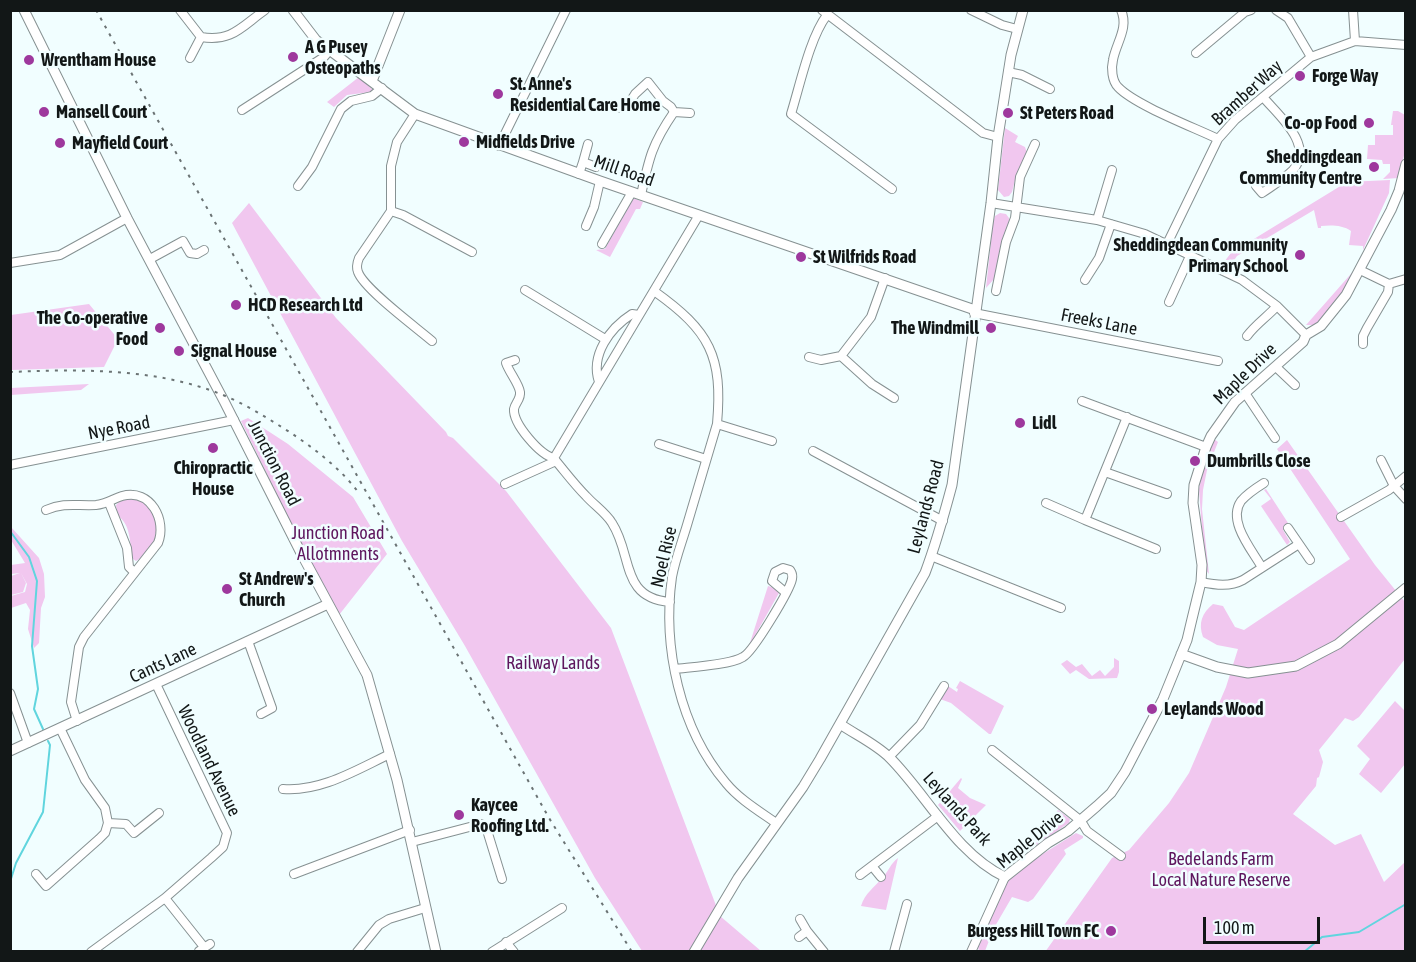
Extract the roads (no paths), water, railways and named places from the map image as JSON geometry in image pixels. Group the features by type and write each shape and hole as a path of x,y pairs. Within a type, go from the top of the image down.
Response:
{"street":[{"name":"Junction Road","path":"24,10 127,218 367,675 410,830 436,951"},
{"path":"180,10 201,38 217,40 228,37 265,10"},
{"name":"Mill Road","path":"293,10 316,40 415,114 499,146 885,278 975,312"},
{"path":"372,81 400,10"},
{"path":"499,146 566,10"},
{"path":"971,10 1002,25 1017,29"},
{"name":"Leylands Road","path":"694,951 738,878 803,787 925,573 932,556 943,522 957,454 998,137 1008,72 1023,10"},
{"path":"1121,10 1124,27 1113,60 1112,72 1116,85 1130,97 1218,139"},
{"path":"1197,53 1245,12 1251,10"},
{"path":"1276,10 1288,18 1311,57"},
{"path":"1353,10 1355,41"},
{"path":"892,189 791,114 825,13 983,133 998,137"},
{"path":"190,58 201,38"},
{"name":"Bramber Way","path":"1167,244 1218,139 1235,120 1311,57 1355,41 1406,45"},
{"path":"242,111 324,57 330,50"},
{"path":"1008,72 1022,75 1050,89"},
{"path":"609,104 621,108 627,107 649,79 663,101 674,112"},
{"path":"298,186 312,167 341,109 351,101 372,96 382,88"},
{"path":"1256,186 1262,193 1293,170 1300,154 1298,140 1263,97"},
{"path":"674,112 690,113"},
{"path":"602,244 637,193 659,133 674,112"},
{"path":"415,114 397,142 391,166 391,212 359,258 358,272 389,306 432,341"},
{"path":"579,174 588,144"},
{"path":"996,291 1006,242 1015,218 1020,177 1035,144"},
{"path":"583,162 596,167"},
{"name":"Maple Drive","path":"971,951 1005,877 1048,843 1068,831 1111,793 1125,772 1163,699 1187,640 1201,582 1202,565 1192,502 1194,485 1211,436 1229,410 1245,393 1303,342 1306,335 1322,326 1346,295 1391,210 1406,164"},
{"path":"1097,220 1112,170"},
{"path":"586,226 594,207 600,181"},
{"path":"991,203 1097,220 1145,234 1242,280 1277,306 1306,335"},
{"path":"391,212 403,215 472,252"},
{"path":"505,484 555,459 699,215"},
{"path":"10,263 60,255 127,218"},
{"path":"1085,280 1099,258 1110,224"},
{"path":"150,259 181,237 190,253 197,254 204,250"},
{"path":"1169,302 1190,255"},
{"path":"1360,270 1389,284 1400,283 1406,279"},
{"path":"809,357 821,360 841,356 871,317 885,278"},
{"path":"1363,344 1363,336 1388,292 1389,284"},
{"path":"525,290 606,339"},
{"name":"Noel Rise","path":"654,291 694,324 710,346 718,371 717,424 673,575 670,602 670,633 682,704 695,735 727,785 776,823"},
{"path":"1247,336 1255,325 1277,306"},
{"name":"Freeks Lane","path":"975,312 1218,362"},
{"path":"599,382 597,362 606,339 623,320 633,314 639,315"},
{"path":"841,356 872,384 894,398"},
{"path":"516,360 506,363 520,391 514,408 515,415 536,447 546,456 555,459 585,496 611,521 617,532 633,582 644,595 654,601 670,602"},
{"path":"1276,367 1295,384"},
{"path":"1245,393 1275,438"},
{"path":"1082,401 1206,447"},
{"path":"1084,520 1127,417"},
{"name":"Nye Road","path":"10,465 234,420"},
{"path":"717,424 772,441"},
{"path":"659,444 706,459"},
{"path":"813,451 943,522"},
{"path":"1381,460 1394,486 1406,499"},
{"path":"1105,472 1167,494"},
{"path":"1341,517 1394,486 1406,476"},
{"path":"1261,567 1238,526 1237,516 1241,501 1264,483"},
{"path":"46,510 60,504 98,505 109,503 123,496 135,495 152,503 161,521 163,532 158,543 84,637 79,647 71,702 77,721"},
{"path":"109,503 127,548 129,567 134,572"},
{"path":"1046,503 1156,549"},
{"path":"1288,528 1310,560"},
{"path":"1201,582 1219,586 1236,583 1299,544"},
{"path":"932,556 1061,609"},
{"path":"1181,654 1217,667 1248,673 1296,666 1338,644 1406,588"},
{"path":"675,669 741,658 754,647 785,592"},
{"name":"Cants Lane","path":"10,751 328,604"},
{"path":"248,641 272,708 261,714"},
{"name":"Woodland Avenue","path":"91,951 165,898 222,847 227,833 156,684"},
{"path":"889,757 920,725 944,686"},
{"path":"10,693 28,743"},
{"name":"Leylands Park","path":"840,724 889,757 969,851 993,872 1005,877"},
{"path":"36,874 46,886 105,833 108,823 105,808 85,780 60,728"},
{"name":"Maple Drive","path":"992,750 1080,820 1087,831 1121,856"},
{"path":"283,789 314,787 355,772 390,754"},
{"path":"108,823 126,824 134,833 159,813"},
{"path":"860,875 938,816"},
{"path":"412,842 481,824 486,827 502,879"},
{"path":"294,875 410,830"},
{"path":"872,866 881,877"},
{"path":"165,898 204,947"},
{"path":"894,951 907,904"},
{"path":"357,951 380,925 389,919 425,908"},
{"path":"492,951 562,908"},
{"path":"800,919 824,951"},
{"path":"799,937 807,931"},
{"path":"506,942 514,951"}],"waterway":[{"path":"10,531 29,557 37,581 32,646 38,689 34,709 43,729"},
{"path":"10,882 16,863 43,812 50,745 48,741"},
{"path":"1304,952 1322,937 1359,932 1406,904"}],"railway":[{"path":"96,10 549,818 632,952"},
{"path":"10,372 118,372 198,386 241,403 291,433 327,460 359,493"}],"place":[{"name":"A G Pusey Osteopaths","path":"293,57"},
{"name":"Wrentham House","path":"29,60"},
{"name":"Forge Way","path":"1300,76"},
{"name":"St. Anne's Residential Care Home","path":"498,94"},
{"name":"Mansell Court","path":"44,112"},
{"name":"St Peters Road","path":"1008,113"},
{"name":"Co-op Food","path":"1369,123"},
{"name":"Midfields Drive","path":"464,142"},
{"name":"Mayfield Court","path":"60,143"},
{"name":"Sheddingdean Community Centre","path":"1374,167"},
{"name":"Sheddingdean Community Primary School","path":"1300,255"},
{"name":"St Wilfrids Road","path":"801,257"},
{"name":"HCD Research Ltd","path":"236,305"},
{"name":"The Co-operative Food","path":"160,328"},
{"name":"The Windmill","path":"991,328"},
{"name":"Signal House","path":"179,351"},
{"name":"Lidl","path":"1020,423"},
{"name":"Chiropractic House","path":"213,448"},
{"name":"Dumbrills Close","path":"1195,461"},
{"name":"St Andrew's Church","path":"227,589"},
{"name":"Leylands Wood","path":"1152,709"},
{"name":"Kaycee Roofing Ltd.","path":"459,815"},
{"name":"Burgess Hill Town FC","path":"1111,931"}],"park label":[{"name":"Junction Road Allotmnents","path":"338,543"},
{"name":"Railway Lands","path":"553,663"},
{"name":"Bedelands Farm Local Nature Reserve","path":"1221,869"}]}
